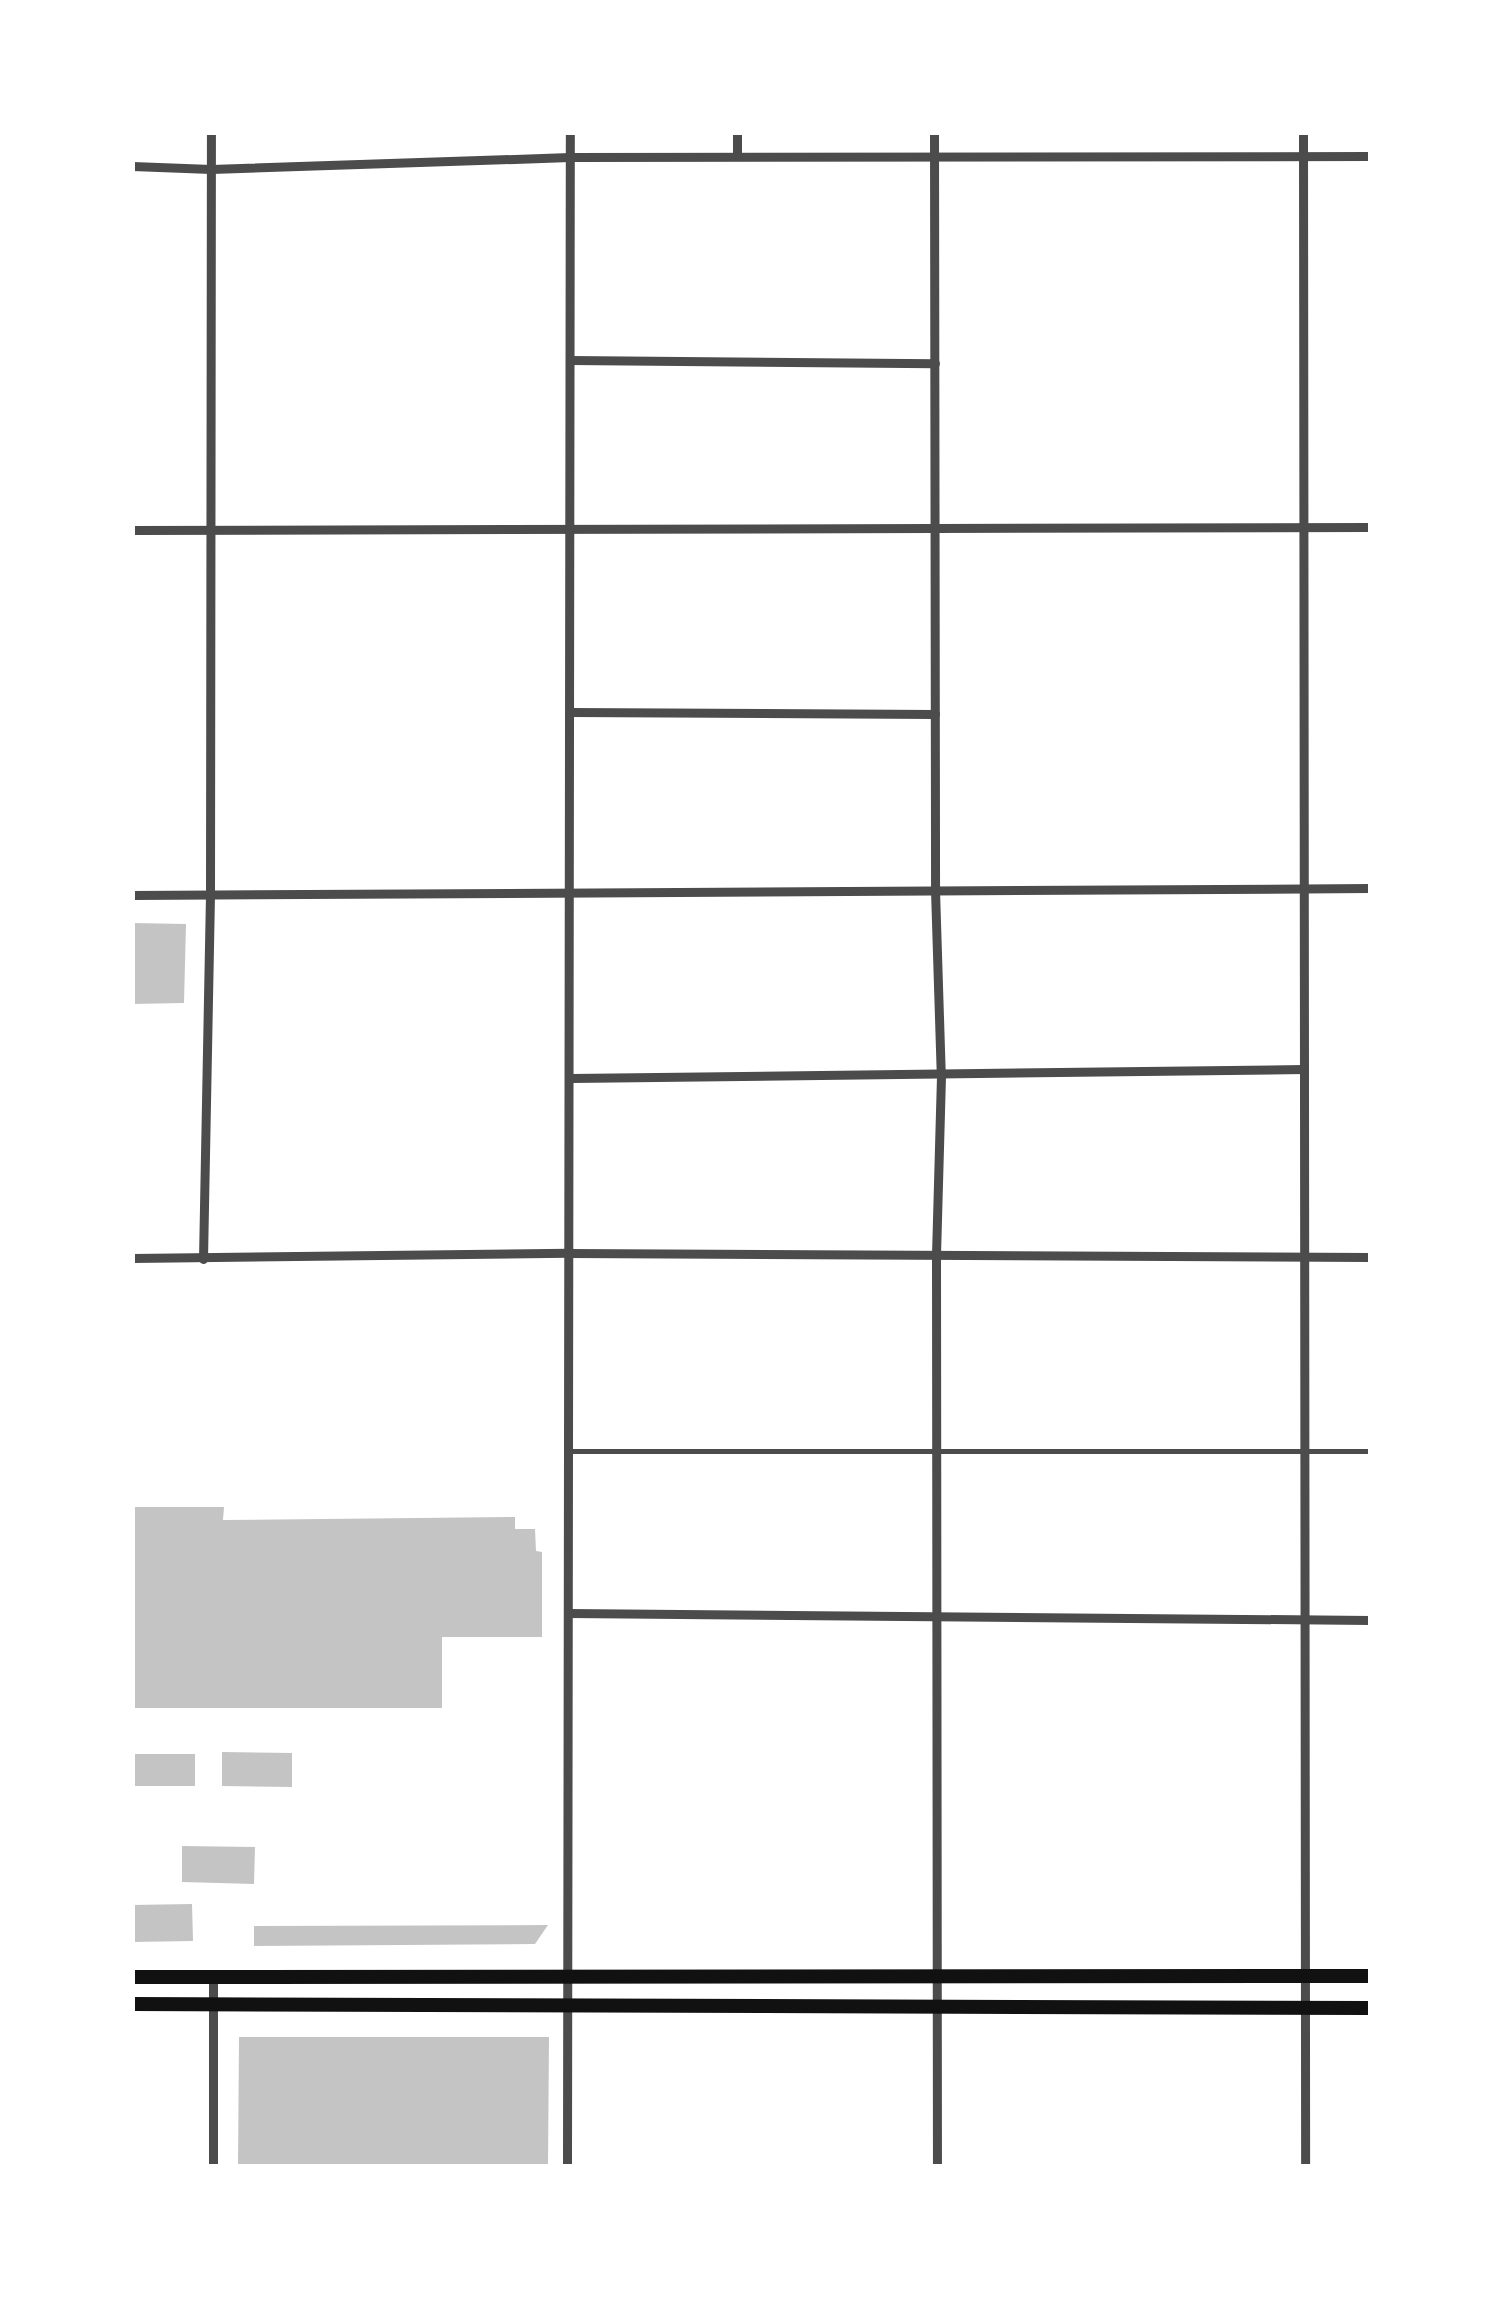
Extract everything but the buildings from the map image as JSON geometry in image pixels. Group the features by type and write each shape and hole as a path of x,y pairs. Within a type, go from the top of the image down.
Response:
{"main road":[{"path":"132,1978 1370,1976"},
{"path":"132,2004 1370,2008"}],"street":[{"path":"203,1259 210,896 211,132"},
{"path":"567,2166 568,1253 572,1078 570,132"},
{"path":"737,132 737,156"},
{"path":"934,132 935,890 941,1076 936,1255 936,2166"},
{"path":"1303,132 1305,2166"},
{"path":"132,166 211,168 570,157 1370,156"},
{"path":"570,360 934,363"},
{"path":"132,530 1370,527"},
{"path":"569,712 935,714"},
{"path":"132,896 1370,888"},
{"path":"572,1078 1304,1069"},
{"path":"132,1258 568,1253 1370,1257"},
{"path":"568,1613 1370,1620"},
{"path":"213,2166 214,1978"}],"lane":[{"path":"568,1451 1370,1451"}]}
